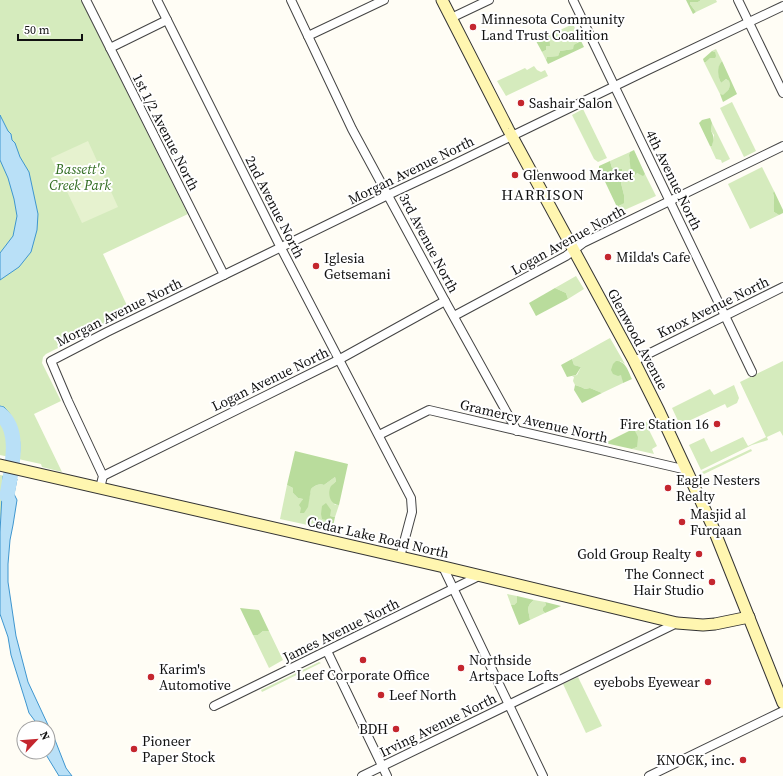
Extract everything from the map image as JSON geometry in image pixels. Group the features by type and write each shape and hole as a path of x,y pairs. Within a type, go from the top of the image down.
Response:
{"street":[{"name":"1st 1/2 Avenue North","path":"86,0 224,276"},
{"name":"2nd Avenue North","path":"156,0 281,248 411,498 412,512 400,557"},
{"name":"3rd Avenue North","path":"291,0 352,129 517,431"},
{"path":"308,36 384,0"},
{"name":"Glenwood Avenue","path":"442,0 512,136 634,361 687,470 712,525 783,703"},
{"path":"451,18 489,0"},
{"name":"4th Avenue North","path":"573,0 752,372"},
{"path":"738,0 783,93"},
{"name":"Morgan Avenue North","path":"103,476 51,360 388,195 783,6"},
{"path":"110,48 167,20"},
{"name":"Logan Avenue North","path":"454,316 566,256 583,243 783,146"},
{"name":"Knox Avenue North","path":"634,361 783,287"},
{"name":"Logan Avenue North","path":"103,476 340,359 445,301"},
{"name":"Gramercy Avenue North","path":"379,435 429,410 687,470"},
{"name":"Cedar Lake Road North","path":"3,466 443,567 676,623 709,625 749,616"},
{"path":"100,488 103,476"},
{"path":"443,567 543,776"},
{"name":"James Avenue North","path":"214,706 479,576"},
{"name":"Irving Avenue North","path":"362,776 676,623"},
{"path":"327,651 387,776"},
{"path":"649,776 783,711"}],"green space":[{"name":"Bassett's Creek Park","path":"0,0 81,0 188,214 103,254 130,312 46,354 43,357 42,363 61,401 34,414 62,472 42,467 41,464 0,455"},
{"path":"686,0 701,0 698,2 690,2 696,12 693,14"},
{"path":"701,0 716,0 717,2 696,12 690,2 698,2"},
{"path":"573,24 580,39 573,49 560,51 558,56 547,57 546,60 542,52 546,50 546,46 550,41 549,35"},
{"path":"549,35 550,46 546,46 546,50 542,52 536,41"},
{"path":"580,39 584,47 548,64 546,60 547,57 558,56 560,51 573,49 574,45 579,42"},
{"path":"716,49 722,61 719,69 720,81 721,83 726,79 730,83 729,89 723,96 720,94 704,62 706,62 715,52 712,51"},
{"path":"712,51 715,52 715,58 710,58 704,62 703,59"},
{"path":"722,61 737,94 723,102 720,94 725,94 730,86 729,81 726,79 721,83 719,78 718,69"},
{"path":"534,66 541,72 545,70 548,76 506,96 497,81 525,68 527,70"},
{"path":"732,102 756,151 744,157 720,108"},
{"path":"583,109 607,158 598,162 594,159 572,115"},
{"path":"710,118 712,123 711,131 713,135 712,146 710,146 699,123 702,120"},
{"path":"712,123 730,159 722,163 721,160 716,159 710,146 712,146 714,135 711,131"},
{"path":"88,141 118,207 82,223 51,158"},
{"path":"634,150 645,174 643,176 637,173 636,175 631,172 629,155 630,152"},
{"path":"630,152 630,161 636,175 637,173 643,175 645,174 656,196 620,212 617,207 621,205 624,195 621,183 624,179 622,169 612,168 610,161"},
{"path":"610,161 612,168 622,169 624,179 621,183 624,203 617,207 599,169 599,166"},
{"path":"762,167 774,191 774,212 779,215 750,229 728,184"},
{"path":"774,191 783,210 783,213 779,215 774,212"},
{"path":"576,276 584,289 568,299 566,293 555,288"},
{"path":"555,288 566,293 568,299 536,316 529,303"},
{"path":"610,338 625,364 620,361 623,383 602,393 590,388 585,389 575,385 573,381 574,377 572,376 577,375 581,367 574,365 572,359"},
{"path":"572,359 574,365 581,367 576,375 567,377 561,365"},
{"path":"616,361 619,361 624,365 632,379 623,383 621,375 618,376 613,374 611,370"},
{"path":"783,361 783,436 780,431 767,437 768,440 752,445 701,470 689,445 704,438 711,452 743,437 748,446 766,437 740,382"},
{"path":"575,385 585,389 590,388 602,393 582,403 574,390"},
{"path":"734,385 739,398 737,403 727,408 725,404 680,425 672,408 710,389 714,395"},
{"path":"651,420 654,425 648,428 657,446 652,449 654,454 632,449 637,447 635,431 629,431"},
{"path":"629,431 635,431 638,437 637,447 632,449 605,443"},
{"path":"751,449 752,451 704,474 702,472"},
{"path":"295,451 348,464 339,505 331,501 329,495 331,486 336,481 335,477 324,485 320,484 311,489 308,507 304,513 300,513 301,508 299,505 303,499 298,498 293,493 293,488 287,485"},
{"path":"0,475 6,476 0,522"},
{"path":"335,477 336,481 330,493 335,505 339,505 335,517 330,516 326,520 326,529 280,519 287,485 293,488 293,493 298,498 303,499 302,501 308,503 311,489 320,484 324,485"},
{"path":"326,503 331,510 330,516 335,517 332,531 326,529 326,520 322,519 322,506"},
{"path":"507,594 517,596 517,602 514,605 511,605"},
{"path":"517,596 534,600 529,605 528,612 530,620 519,625 511,605 514,605 517,602"},
{"path":"534,600 545,602 546,605 543,611 545,613 530,620 528,612 529,605"},
{"path":"545,602 561,606 545,613 543,608 546,605"},
{"path":"240,608 259,610 269,631 263,631 258,635 253,635"},
{"path":"263,631 269,631 283,660 269,668 253,635 258,635"},
{"path":"319,662 321,663 262,692 261,690"},
{"path":"578,677 602,726 586,733 563,684"}],"water":[{"path":"0,115 11,134 12,140 15,143 20,157 29,172 38,214 37,230 31,252 19,267 0,280 0,253 13,236 17,216 8,178 0,160"},
{"path":"0,406 4,407 10,414 9,417 18,433 20,442 19,459 7,456 8,437 4,425 0,421"},
{"path":"3,476 17,479 14,494 17,500 10,540 8,564 8,582 16,636 28,682 46,720 34,720 29,713 11,655 8,637 0,614 0,532"},
{"path":"56,743 66,768 72,776 59,776 49,760 56,760"}],"waterway":[{"path":"0,414 7,421 13,441 12,464 7,496"}],"place":[{"name":"Minnesota Community Land Trust Coalition","path":"473,27"},
{"name":"Sashair Salon","path":"521,103"},
{"name":"Glenwood Market","path":"515,175"},
{"name":"Milda's Cafe","path":"608,257"},
{"name":"Iglesia Getsemani","path":"316,266"},
{"name":"Fire Station 16","path":"717,424"},
{"name":"Eagle Nesters Realty","path":"668,488"},
{"name":"Masjid al Furqaan","path":"682,522"},
{"name":"Gold Group Realty","path":"699,554"},
{"name":"The Connect Hair Studio","path":"712,582"},
{"name":"Leef Corporate Office","path":"363,660"},
{"name":"Northside Artspace Lofts","path":"461,668"},
{"name":"Karim's Automotive","path":"151,677"},
{"name":"eyebobs Eyewear","path":"708,682"},
{"name":"Leef North","path":"381,695"},
{"name":"BDH","path":"396,729"},
{"name":"Pioneer Paper Stock","path":"134,749"},
{"name":"KNOCK, inc.","path":"743,760"}],"district":[{"name":"HARRISON","path":"543,195"}]}
